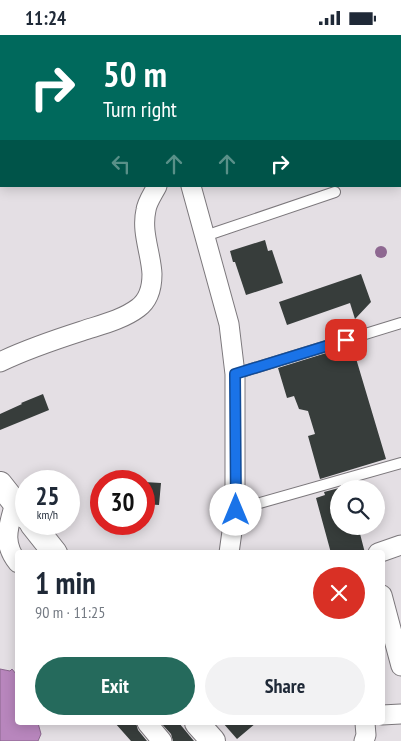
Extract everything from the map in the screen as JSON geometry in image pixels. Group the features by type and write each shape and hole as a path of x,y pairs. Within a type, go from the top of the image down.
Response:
{"street":[{"path":"0,362 25,350 114,320 139,307 148,295 152,284 152,269 145,231 145,219 146,210 157,187"},
{"path":"191,187 229,324 235,374 236,510 229,550"},
{"path":"9,495 7,541 12,557 15,560"},
{"path":"41,535 53,550"},
{"path":"385,551 401,545"},
{"path":"385,606 401,667"},
{"path":"385,715 401,714"},
{"path":"149,725 162,741"},
{"path":"199,725 213,741"},
{"path":"364,741 366,735 365,725"}],"lane":[{"path":"205,236 335,192"},
{"path":"235,374 401,323"},
{"path":"236,510 401,463"}],"shaded area":[{"path":"0,669 10,671 12,669 15,673 15,725 39,725 41,734 38,741 0,741"}],"building":[{"path":"265,240 268,251 272,250 283,283 246,295 230,251"},
{"path":"361,274 371,302 355,319 350,303 287,325 279,302"},
{"path":"352,345 386,459 320,479 308,436 315,434 308,411 299,409 294,396 287,398 278,368"},
{"path":"43,394 49,410 0,430 0,414"},
{"path":"155,483 161,483 159,505 155,505"},
{"path":"330,490 330,535 360,535 364,550 330,550 316,498 325,495 324,492"},
{"path":"117,725 137,725 138,730 147,741 131,741"},
{"path":"163,725 181,725 194,741 173,741 171,734"},
{"path":"225,725 254,725 237,739"}],"route":[{"path":"236,510 235,374 346,340"}]}
